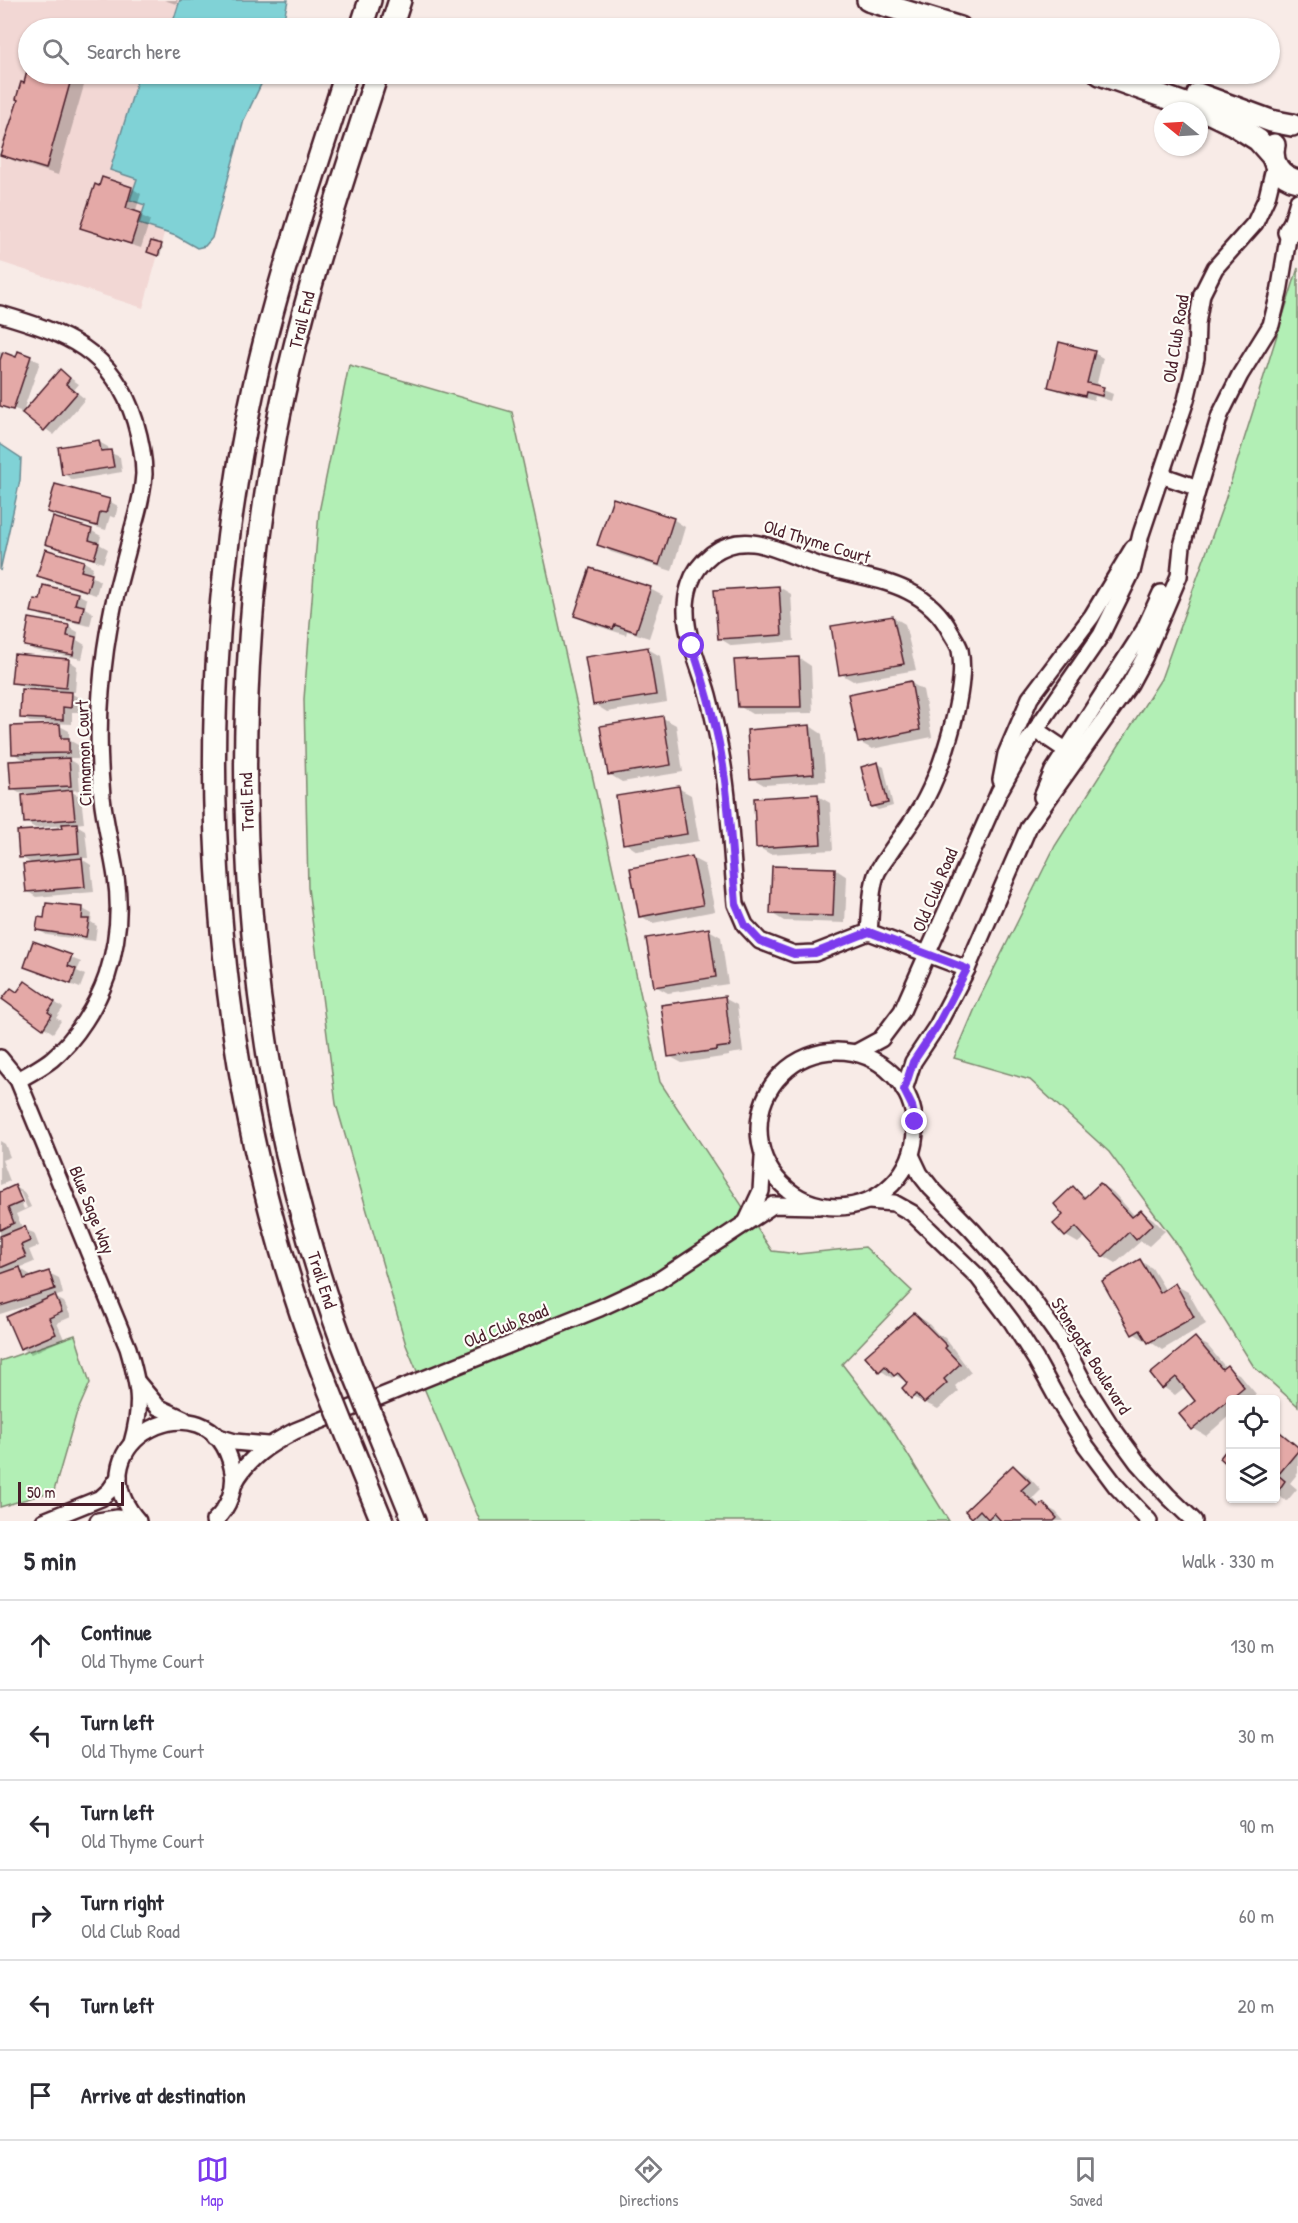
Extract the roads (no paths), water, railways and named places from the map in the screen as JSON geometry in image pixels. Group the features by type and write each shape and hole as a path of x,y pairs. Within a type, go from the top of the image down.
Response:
{"street":[{"path":"364,18 370,0"},
{"path":"394,18 400,0"},
{"path":"868,0 927,18"},
{"name":"Trail End","path":"343,84 274,301 249,410 225,569 218,668 216,837 232,1016 252,1133 309,1338 381,1521"},
{"name":"Trail End","path":"374,84 312,282 278,423 255,572 246,773 252,913 262,1015 280,1124 306,1230 340,1337 414,1521"},
{"path":"1128,84 1210,113 1233,124 1253,136 1284,175 1298,180"},
{"path":"1169,84 1271,121 1295,125"},
{"path":"1274,160 1273,149 1278,136 1295,125"},
{"name":"Old Club Road","path":"857,1052 881,1039 902,1011 999,792 1036,730 1101,635 1132,572 1141,534 1186,400 1196,358 1197,324 1202,294 1215,268 1255,223 1267,197 1274,160"},
{"path":"904,1090 913,1062 937,1026 967,969 1053,771 1144,630 1182,546 1221,414 1240,375 1271,325 1298,201"},
{"name":"Cinnamon Court","path":"0,314 36,324 85,347 109,371 124,393 134,420 142,449 144,476 113,609 100,694 99,741 102,798 117,879 119,910 115,945 106,977 92,1007 74,1035 52,1059 18,1080"},
{"path":"1161,475 1198,488"},
{"name":"Old Club Road","path":"999,792 1006,754 1030,698 1092,616 1141,534"},
{"name":"Old Thyme Court","path":"753,542 778,548 812,563 911,591 934,608 947,625 960,650 960,677 956,709 944,753 926,798 877,873 869,932 815,953 794,954 760,941 745,925 736,904 723,767 707,694 686,624 685,605 690,582 699,565 715,552 734,544 753,542"},
{"path":"1029,826 1130,684 1144,658 1179,576 1182,546"},
{"path":"1036,730 1067,750"},
{"path":"869,932 967,969"},
{"path":"869,1201 893,1183 904,1170 911,1155 915,1138 912,1106 897,1078 874,1059 857,1052 838,1050 811,1054 779,1075 763,1101 759,1120 759,1138 763,1156 770,1170 784,1187 803,1200 819,1206 835,1208 869,1201 894,1203 912,1213 978,1277 1012,1322 1086,1446 1116,1486 1149,1521"},
{"name":"Blue Sage Way","path":"0,1058 18,1080 128,1348 138,1383 140,1408 132,1443 121,1465 119,1477"},
{"name":"Stonegate Boulevard","path":"911,1155 920,1174 931,1188 1026,1292 1063,1343 1084,1385 1138,1463 1194,1521"},
{"path":"747,1221 761,1191 763,1156"},
{"name":"Old Club Road","path":"216,1520 225,1508 240,1472 267,1445 294,1431 590,1312 658,1281 773,1205 819,1206"},
{"path":"978,1277 999,1260"},
{"name":"Blue Sage Way","path":"138,1383 158,1407 215,1436"},
{"path":"132,1443 151,1427 164,1422 192,1423"},
{"path":"215,1436 235,1442 267,1445"},
{"path":"215,1436 230,1459 234,1484"},
{"path":"44,1521 101,1498 119,1477"},
{"path":"119,1477 124,1501 137,1521"},
{"path":"98,1521 116,1518 137,1521"}],"water":[{"path":"180,0 288,0 284,18 174,18"},
{"path":"136,84 261,84 244,120 212,238 205,246 197,248 176,236 139,224 145,205 130,200 137,179 110,170"},
{"path":"0,444 21,458 20,480 0,571"}]}
